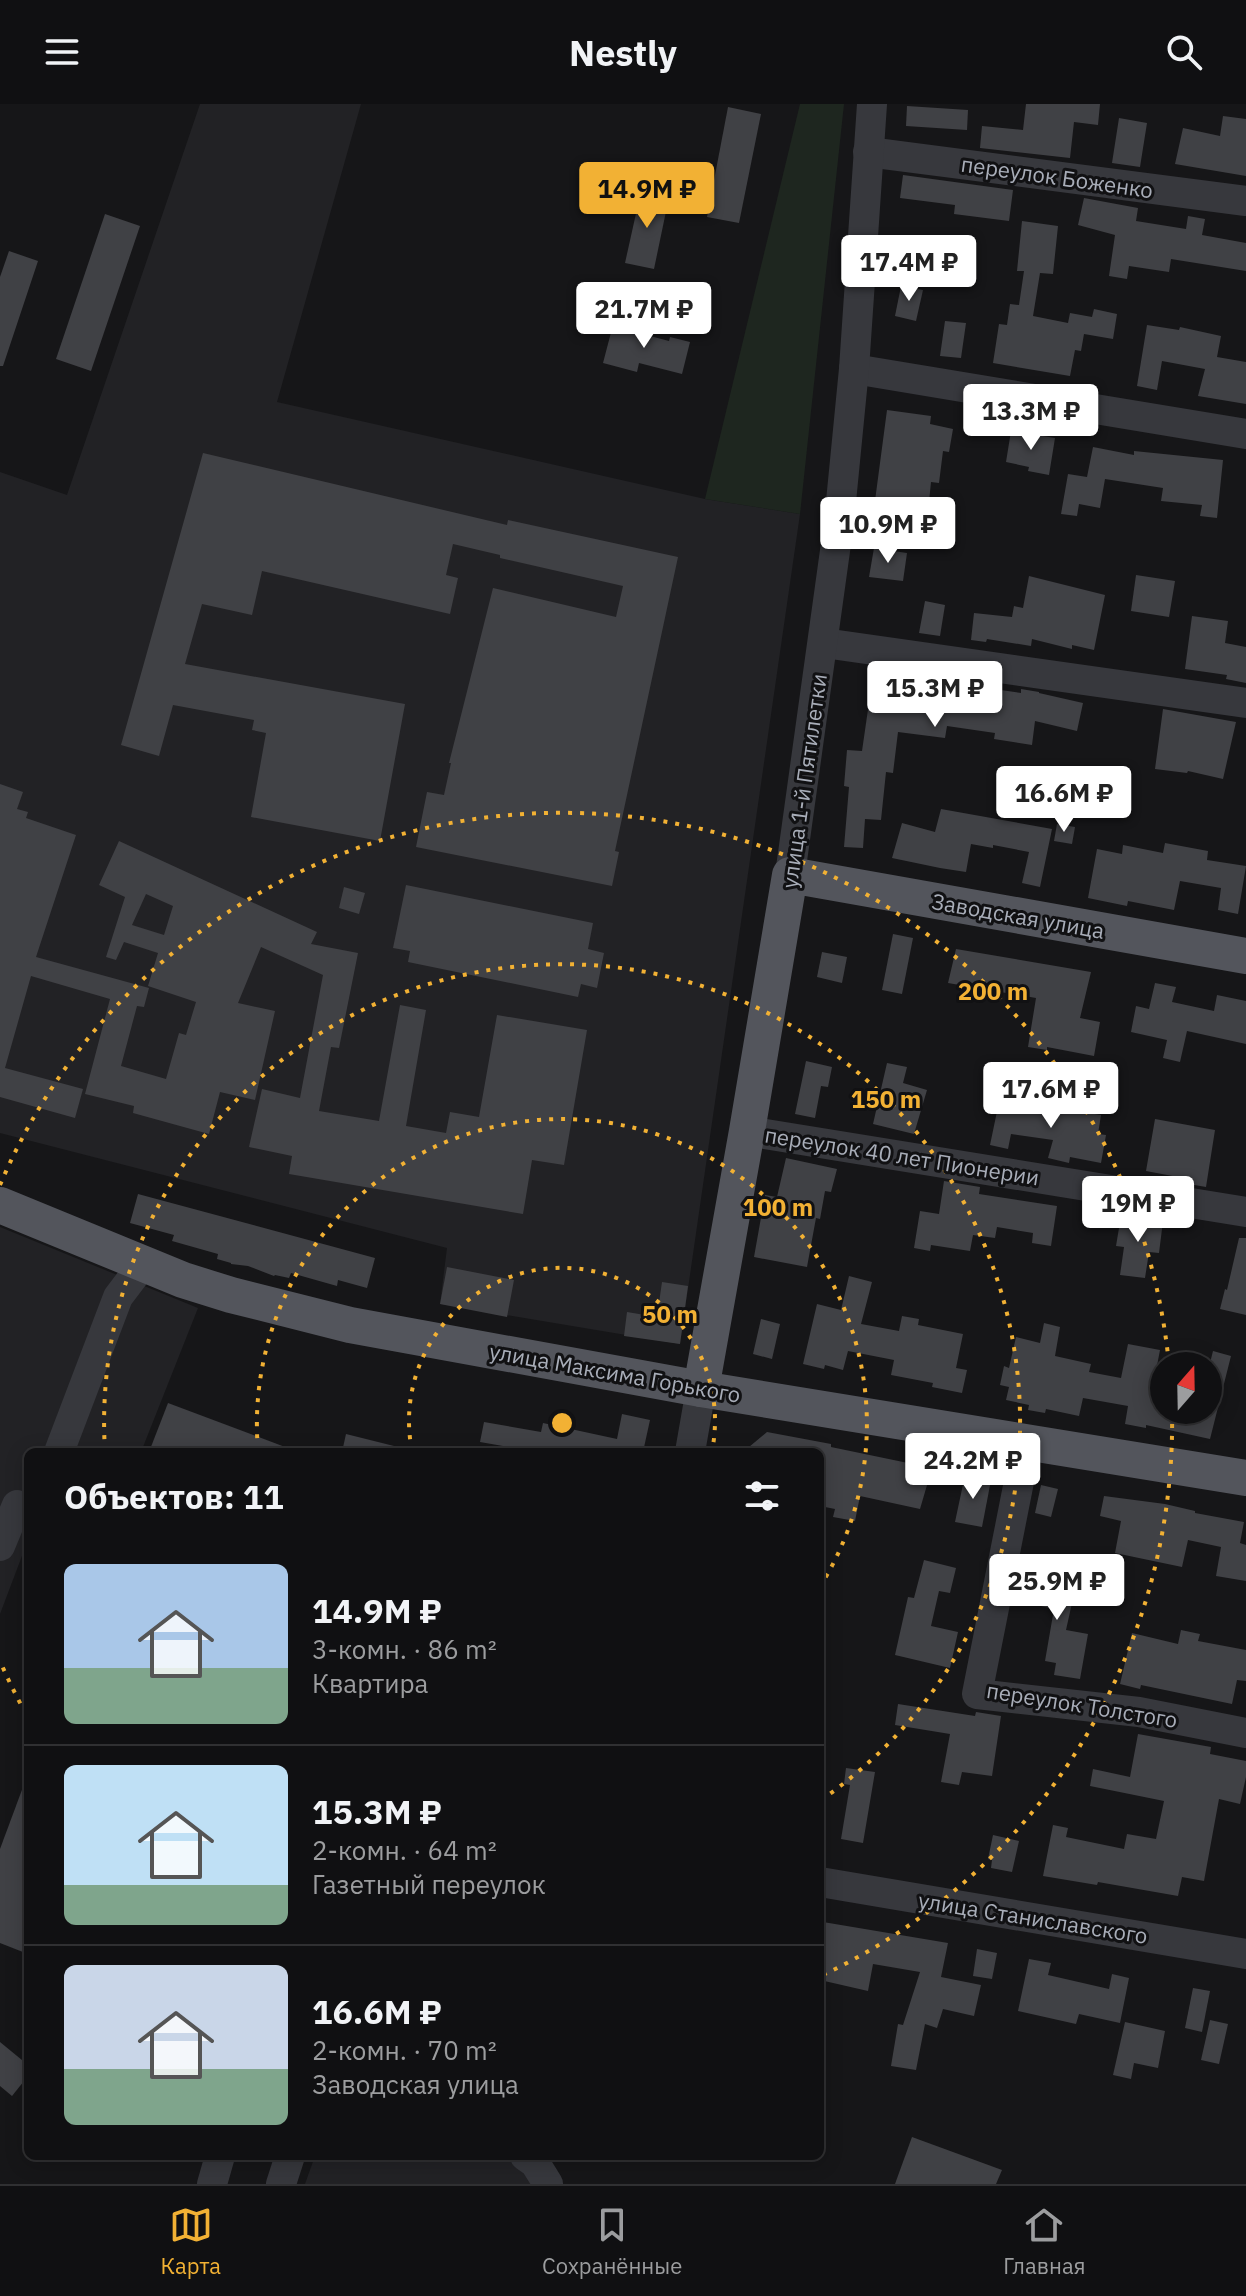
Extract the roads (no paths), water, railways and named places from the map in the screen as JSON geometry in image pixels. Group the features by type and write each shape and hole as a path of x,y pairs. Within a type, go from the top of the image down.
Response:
{"main road":[{"name":"Заводская улица","path":"790,875 1246,956"},
{"name":"улица 1-й Пятилетки","path":"701,1389 790,875"},
{"name":"улица Максима Горького","path":"0,1205 143,1264 231,1295 305,1315 701,1389 1246,1478"}],"street":[{"name":"улица 1-й Пятилетки","path":"790,875 839,522 854,369 872,104"},
{"name":"переулок Боженко","path":"868,152 1246,201"},
{"path":"854,369 1246,434"},
{"path":"824,643 1246,703"},
{"name":"переулок 40 лет Пионерии","path":"747,1131 1246,1212"},
{"path":"61,1448 118,1297 143,1264"},
{"name":"улица 1-й Пятилетки","path":"691,1448 701,1389"},
{"name":"переулок Толстого","path":"1027,1441 977,1694 1139,1712 1246,1733"},
{"path":"0,1546 15,1504"},
{"name":"улица Станиславского","path":"824,1883 1246,1954"},
{"path":"212,2184 219,2160"},
{"path":"281,2184 289,2160"},
{"path":"531,2160 548,2184"}]}
